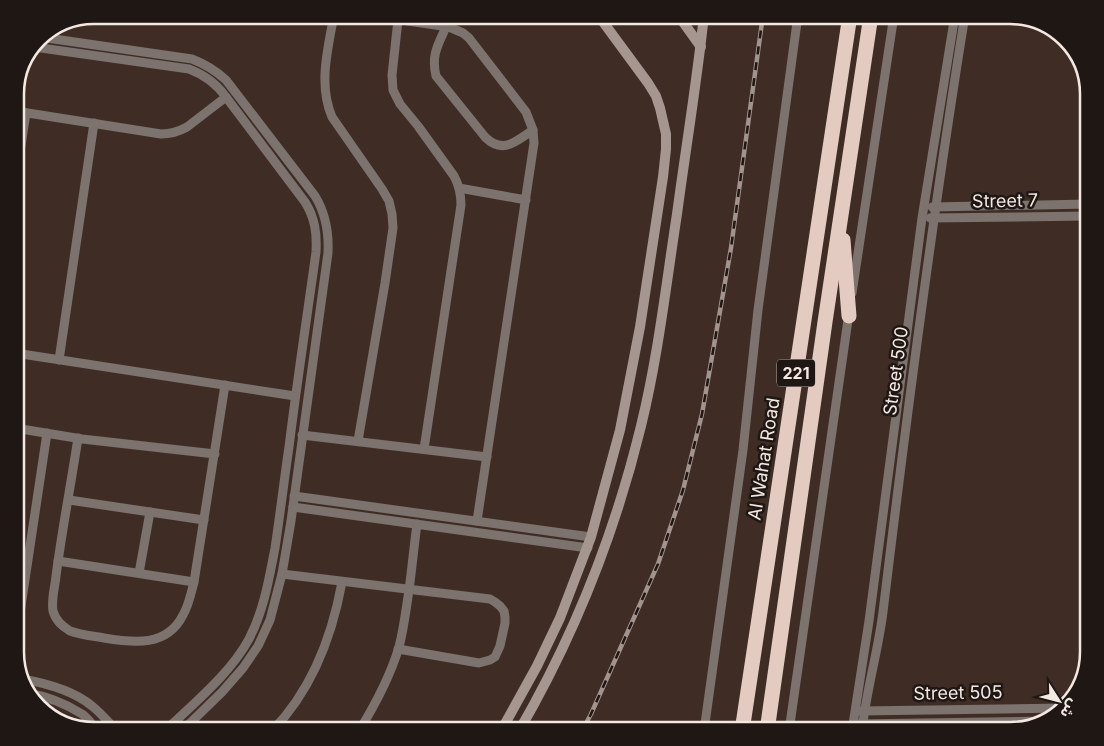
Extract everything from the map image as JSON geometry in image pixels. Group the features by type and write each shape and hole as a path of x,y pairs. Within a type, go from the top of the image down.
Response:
{"highway":[{"name":"Al Wahat Road","path":"743,722 849,24"},
{"name":"221","path":"768,722 870,24"},
{"path":"841,214 849,316"}],"street":[{"path":"332,24 325,65 328,107 332,117 389,201 393,228 358,442"},
{"path":"398,24 392,75 393,90 400,104 454,176 459,188 461,205 424,449"},
{"path":"425,24 457,29 469,38 526,112 533,130 534,143 526,200 478,521"},
{"path":"506,722 537,666 560,618 592,537 620,430 640,327 664,166 666,134 656,96 605,24"},
{"path":"684,24 701,47"},
{"path":"524,722 551,673 574,622 607,539 626,482 641,426 655,358 703,24"},
{"name":"Al Wahat Road","path":"705,722 743,450 758,310 797,24"},
{"name":"221","path":"790,722 893,24"},
{"name":"Street 500","path":"853,722 870,621 922,218 954,24"},
{"name":"Street 500","path":"864,722 881,624 910,386 964,24"},
{"path":"446,27 435,50 434,67 436,76 490,143 497,146 511,144 533,130"},
{"path":"51,39 192,59 216,71 226,80 288,161 318,202 326,220 328,253 293,507 282,574 270,620 258,646 243,668 191,722"},
{"path":"41,48 153,63 189,69 200,73 219,88 305,202 312,214 317,232 316,252 277,535 260,616 248,640 234,661 214,684 174,722"},
{"path":"153,63 155,53"},
{"path":"24,126 26,113 168,134 186,128 226,97"},
{"path":"59,360 94,123"},
{"path":"936,133 948,134"},
{"path":"279,167 288,161"},
{"path":"664,166 683,168"},
{"path":"459,188 526,200"},
{"name":"Street 7","path":"924,207 1080,204"},
{"name":"Street 7","path":"922,218 1080,216"},
{"path":"306,323 318,325"},
{"path":"24,355 295,396"},
{"path":"78,438 58,561 53,611 57,620 70,632 127,642 148,641 162,636 174,628 183,616 189,603 194,582 225,385"},
{"path":"24,429 78,438 215,454"},
{"path":"24,586 47,433"},
{"path":"302,435 487,456"},
{"path":"294,496 592,537"},
{"path":"69,500 204,520"},
{"path":"293,507 588,548"},
{"path":"139,573 150,512"},
{"path":"364,722 383,688 402,635 417,524"},
{"path":"277,535 288,536"},
{"path":"58,561 194,582"},
{"path":"282,574 490,599 504,611 505,623 498,652 495,657 485,662 469,662 398,650"},
{"path":"279,722 296,701 323,652 334,621 342,582"},
{"path":"30,681 74,695 91,705 108,722"},
{"path":"40,696 67,706 83,715 90,722"},
{"name":"Street 505","path":"854,712 1052,708"}],"railway":[{"path":"587,722 658,564 683,490 702,414 731,248 762,24"}]}
